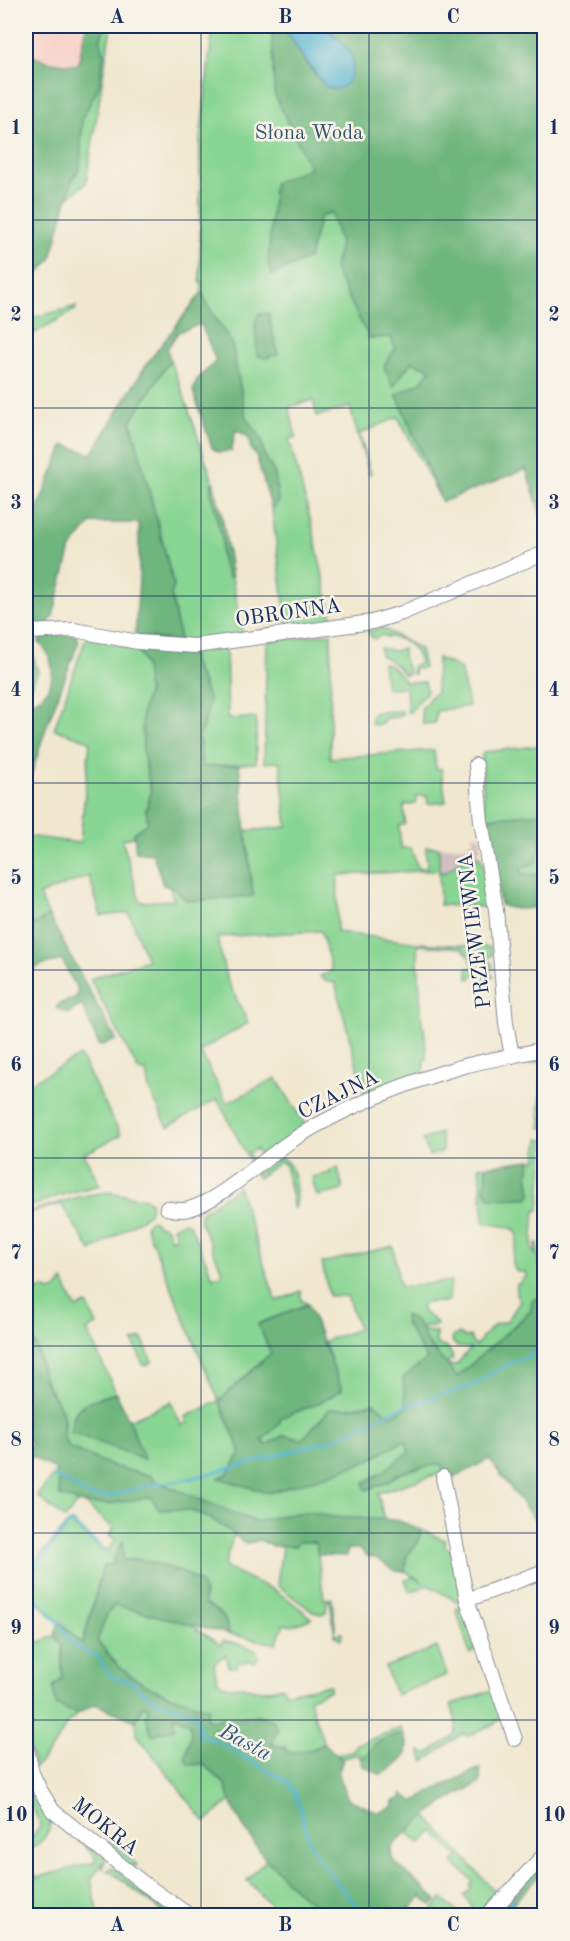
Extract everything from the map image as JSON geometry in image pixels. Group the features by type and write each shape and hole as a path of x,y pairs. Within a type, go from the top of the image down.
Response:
{"street":[{"name":"OBRONNA","path":"26,632 74,630 138,642 195,646 372,622 402,613 544,553"},
{"name":"PRZEWIEWNA","path":"476,765 481,821 498,928 506,1023 512,1056"},
{"name":"CZAJNA","path":"167,1208 189,1209 211,1198 289,1143 363,1103 444,1072 544,1049"},
{"path":"442,1476 467,1600 515,1739"},
{"path":"467,1600 544,1571"},
{"name":"MOKRA","path":"26,1745 32,1773 54,1811 142,1882 190,1916"},
{"path":"487,1916 544,1855"}],"shaded area":[{"path":"26,26 93,26 84,37 60,148 50,183 26,152"},
{"path":"472,834 481,837 480,857 464,858 446,872 439,872 439,847 469,846 469,841 473,841"}],"green space":[{"path":"86,26 105,26 100,40 104,53 99,86 82,119 80,167 72,181 51,259 26,288 26,53 51,62 78,65"},
{"path":"105,26 111,26 86,183 66,199 80,167 82,119 99,85 104,53 100,40"},
{"name":"Słona Woda","path":"213,26 544,26 340,244 334,269 369,338 391,337 395,349 393,386 411,362 431,369 421,382 397,396 442,502 398,417 359,434 371,473 369,474 350,407 317,416 313,400 289,407 296,437 289,439 312,526 333,622 254,632 287,626 272,510 278,501 275,474 264,455 261,437 246,418 232,344 208,306 202,292 202,282 200,283 200,141"},
{"path":"324,26 544,26 544,524 526,469 442,502 397,395 421,382 431,369 411,362 393,387 384,366 395,349 391,337 369,338 334,269 340,244 331,212 320,217 309,258 272,275 268,264 274,183 310,168 274,93 272,28 287,32 314,73 333,89 353,67 351,53"},
{"path":"202,292 232,344 246,418 261,437 264,455 275,474 278,501 272,510 256,455 251,450 249,437 236,430 231,451 219,452 212,448 193,391 197,380 216,361 201,324 178,332 167,349 170,360 131,421 174,587 171,594 180,641 135,636 139,580 139,523 91,523 71,548 53,616 47,625 26,626 26,536 64,445 92,454 146,365"},
{"path":"76,306 75,310 26,338 26,320"},
{"path":"268,313 278,354 265,358 257,355 255,322 259,314"},
{"path":"170,360 213,482 211,489 222,539 221,555 224,567 229,577 232,578 242,633 216,640 180,641 171,594 174,586 131,421"},
{"path":"213,482 222,515 232,578 229,577 224,567 221,555 222,539 210,489"},
{"path":"382,628 420,649 424,668 414,669 414,675 412,674 412,666 420,663 412,648 396,638 381,635 374,639 368,631"},
{"path":"107,629 135,636 180,641 135,638 118,635"},
{"path":"331,633 330,758 434,750 436,769 441,769 446,802 428,804 427,796 416,796 416,804 404,805 405,824 399,826 401,848 411,848 418,868 427,868 426,847 439,847 439,870 338,875 337,932 417,943 490,947 492,954 490,957 479,955 474,962 471,962 471,958 462,948 417,945 422,1025 427,1059 424,1060 424,1074 365,1096 335,983 325,981 320,976 332,971 321,931 217,937 226,977 248,1023 200,1051 227,1103 276,1078 306,1126 260,1156 256,1149 248,1153 253,1162 251,1163 217,1099 168,1127 149,1090 146,1071 139,1071 90,979 147,960 129,913 101,916 89,876 39,895 49,916 26,929 26,875 28,874 26,836 80,843 90,741 54,729 85,640 91,638 138,650 145,665 148,691 142,713 143,752 151,792 146,810 148,823 134,833 134,837 122,839 140,902 174,900 170,887 176,888 181,896 253,896 246,831 287,827 280,762 264,763 267,641"},
{"path":"76,635 79,641 47,725 26,791 26,705 43,695 51,682 52,674 48,654 39,642 41,636"},
{"path":"26,648 32,652 38,672 31,686 26,690"},
{"path":"226,648 228,719 256,718 256,763 202,767 199,736 207,713 204,685 195,668 191,653"},
{"path":"380,648 394,651 403,648 403,656 409,673 404,675 394,663 380,655"},
{"path":"138,649 191,653 209,699 199,736 202,767 239,765 253,896 189,901 181,896 176,888 163,885 153,854 136,852 134,833 148,823 146,810 151,792 143,752 142,713 148,691 145,665"},
{"path":"437,658 460,668 469,706 436,711 435,723 423,724 421,709 432,695 436,694"},
{"path":"383,663 392,667 405,682 425,682 427,691 410,712 407,712 406,687 386,688"},
{"path":"402,711 402,715 382,720 383,724 372,725 371,717 375,712"},
{"path":"544,745 544,813 484,818 482,755 484,752"},
{"path":"544,813 544,834 536,862 520,869 523,874 544,876 544,906 522,909 500,904 484,818"},
{"path":"544,834 544,876 523,874 520,869 536,862"},
{"path":"481,857 492,902 484,907 440,905 439,872 446,872 464,858"},
{"path":"49,916 116,1040 99,1046 82,1005 68,1013 56,1008 61,1003 75,999 78,991 62,960 41,965 26,974 26,929"},
{"path":"483,960 492,964 493,968 488,968 493,977 483,978 477,973 468,979 467,968 475,966 480,969"},
{"path":"80,1056 121,1135 84,1154 100,1185 58,1196 26,1208 28,1205 26,1201 26,1085"},
{"path":"543,1056 544,1127 540,1128 543,1063 524,1065 521,1060"},
{"path":"440,1133 443,1151 429,1156 423,1140"},
{"path":"539,1139 544,1140 544,1147 539,1210 535,1211 532,1248 535,1255 536,1243 538,1243 538,1255 541,1259 538,1264 543,1267 544,1296 532,1300 531,1311 457,1377 425,1340 405,1323 428,1360 406,1408 390,1416 374,1403 330,1409 302,1440 284,1435 265,1446 262,1440 278,1425 282,1417 317,1404 342,1390 324,1341 359,1329 347,1296 329,1296 322,1263 393,1246 400,1287 451,1281 449,1300 428,1302 421,1306 423,1312 437,1323 435,1326 424,1326 423,1331 436,1332 436,1343 448,1349 451,1354 453,1359 447,1361 451,1366 457,1364 471,1348 457,1347 452,1341 453,1336 459,1334 465,1338 470,1336 476,1346 482,1336 494,1325 507,1321 520,1302 516,1293 517,1285 527,1275 525,1272 517,1272 514,1266 517,1234 514,1230 484,1223 479,1166 486,1166 487,1194 503,1199 531,1194 528,1173 531,1160 536,1160"},
{"path":"280,1158 290,1166 293,1172 296,1188 294,1209 285,1164 280,1162 258,1178 255,1174"},
{"path":"531,1160 528,1173 531,1194 528,1198 490,1198 484,1188 487,1178 486,1166"},
{"path":"338,1168 343,1189 318,1196 312,1177 330,1173 330,1170"},
{"path":"238,1187 276,1301 301,1291 301,1300 308,1304 258,1324 271,1353 219,1401 145,1225 152,1220 166,1227 171,1239 176,1237 173,1227 184,1222 190,1225 213,1277 221,1275 223,1273 201,1223 200,1213"},
{"path":"109,1192 146,1199 151,1202 149,1214 91,1251 61,1204 26,1214 77,1198"},
{"path":"26,1280 35,1293 43,1288 51,1291 58,1288 63,1281 76,1308 87,1304 97,1325 87,1330 116,1393 98,1398 143,1458 129,1420 171,1402 181,1425 187,1423 185,1417 219,1401 241,1452 229,1473 220,1477 367,1461 406,1440 409,1451 383,1472 364,1483 388,1482 406,1471 441,1464 446,1473 378,1493 384,1520 332,1517 311,1512 288,1514 255,1522 152,1480 151,1476 114,1467 67,1447 62,1410 44,1377 37,1347 26,1335"},
{"path":"544,1296 544,1519 537,1523 489,1459 452,1479 447,1478 441,1464 395,1475 388,1482 366,1490 364,1483 383,1472 409,1451 405,1440 367,1461 268,1493 219,1478 229,1473 241,1452 219,1401 271,1353 258,1324 308,1304 342,1390 317,1404 282,1417 278,1425 262,1440 266,1445 284,1435 302,1440 330,1409 374,1403 390,1416 406,1408 403,1378 427,1359 405,1323 404,1315 418,1324 425,1340 457,1377 531,1311 532,1300"},
{"path":"26,1335 32,1338 35,1344 44,1381 62,1411 63,1434 68,1447 114,1467 151,1476 153,1480 255,1522 288,1514 311,1512 332,1517 397,1520 421,1530 418,1543 407,1555 405,1571 395,1571 376,1558 367,1556 360,1549 348,1549 347,1556 318,1555 315,1542 298,1542 295,1546 272,1546 260,1540 246,1544 226,1528 196,1512 159,1510 151,1497 108,1504 85,1504 60,1496 56,1470 26,1453 26,1448 31,1444 26,1434"},
{"path":"142,1338 152,1362 144,1366 133,1342"},
{"path":"116,1393 144,1459 71,1432 72,1422 79,1408 91,1401"},
{"path":"57,1470 60,1496 78,1502 65,1519 37,1496"},
{"path":"151,1496 160,1510 190,1511 208,1517 234,1534 224,1567 276,1591 312,1618 292,1626 284,1624 276,1644 229,1634 222,1615 204,1604 205,1592 138,1559 123,1560 122,1542 111,1565 103,1566 82,1645 26,1590 26,1562 31,1566 69,1522 106,1552 116,1540 109,1535 114,1529 85,1504 108,1504"},
{"path":"421,1530 445,1540 445,1546 451,1550 463,1599 456,1601 428,1585 410,1592 405,1580 413,1577 423,1582 405,1571 407,1555 418,1543"},
{"path":"123,1540 123,1560 154,1563 180,1572 199,1582 203,1589 204,1604 222,1615 229,1634 115,1605 107,1614 97,1641 131,1676 163,1693 208,1708 207,1719 258,1715 273,1720 278,1729 272,1744 285,1747 288,1753 313,1749 324,1744 343,1760 338,1773 348,1799 379,1813 394,1806 393,1802 402,1798 402,1793 414,1802 480,1768 480,1783 432,1811 391,1848 392,1859 437,1900 432,1905 421,1896 411,1908 398,1913 391,1907 382,1915 326,1915 289,1884 266,1860 243,1826 230,1801 225,1784 203,1764 189,1765 185,1758 191,1734 190,1723 175,1715 174,1728 152,1735 146,1717 149,1707 143,1706 136,1721 95,1704 77,1714 56,1705 53,1687 62,1678 62,1645 55,1636 59,1621 83,1644 103,1566 111,1565"},
{"path":"298,1542 316,1542 324,1599 332,1598 336,1635 342,1633 341,1639 335,1636 330,1601 327,1601 326,1612 321,1614 313,1612 277,1585 282,1546 295,1546"},
{"path":"115,1605 190,1624 220,1645 224,1641 256,1650 259,1657 255,1662 237,1663 237,1667 228,1667 225,1655 214,1664 217,1680 227,1686 245,1686 253,1690 282,1687 286,1693 330,1685 330,1690 309,1699 324,1744 313,1749 288,1753 222,1718 207,1719 208,1708 163,1693 131,1676 115,1663 97,1641 107,1614"},
{"path":"462,1606 477,1648 470,1654 456,1609"},
{"path":"55,1636 62,1645 62,1678 56,1705 77,1714 66,1725 55,1745 35,1768 27,1735 26,1678 34,1674 32,1659 37,1643"},
{"path":"437,1647 447,1675 396,1695 385,1667"},
{"path":"495,1689 503,1716 495,1724 469,1736 462,1734 424,1762 420,1751 427,1754 449,1740 456,1731 451,1705"},
{"path":"143,1706 175,1715 190,1723 191,1734 185,1758 189,1765 203,1764 225,1784 230,1801 205,1822 137,1735 136,1721"},
{"path":"401,1728 406,1742 376,1743 369,1754 360,1758 358,1754 342,1759 335,1753 349,1752 356,1748 355,1745"},
{"path":"403,1734 407,1749 399,1763 381,1775 363,1766 360,1758 369,1754 375,1743"},
{"path":"26,1767 51,1819 49,1830 43,1839 26,1850 26,1844 30,1843 40,1826 26,1792 31,1791 26,1776"},
{"path":"425,1815 499,1896 481,1915 470,1914 473,1912 471,1905 464,1896 472,1888 470,1886 473,1881 453,1863 458,1857 433,1831 420,1844 407,1832"},
{"path":"121,1832 117,1846 137,1865 130,1868 106,1845"},
{"path":"79,1840 106,1859 103,1869 103,1862 91,1880 99,1915 26,1916 29,1911 26,1881 35,1874 36,1878 95,1862 95,1857"},
{"path":"266,1860 289,1884 326,1915 280,1915 247,1880"},
{"path":"544,1862 544,1870 506,1915 494,1916"},
{"path":"112,1867 183,1915 167,1915 113,1873 107,1871"},
{"path":"442,1899 461,1915 438,1915 432,1910"}],"water":[{"path":"289,26 324,26 346,46 353,63 352,73 344,86 337,89 326,87 287,32"}],"waterway":[{"path":"53,1477 89,1496 106,1497 242,1465 332,1440 401,1407 474,1385 506,1365 525,1358 544,1345"},
{"path":"35,1568 71,1522 106,1551"},
{"name":"Basta","path":"26,1588 61,1625 70,1642 98,1657 111,1677 132,1682 142,1692 161,1703 195,1713 199,1725 198,1734 216,1741 289,1783 297,1798 316,1854 365,1916"},
{"path":"501,1916 513,1900"}]}
